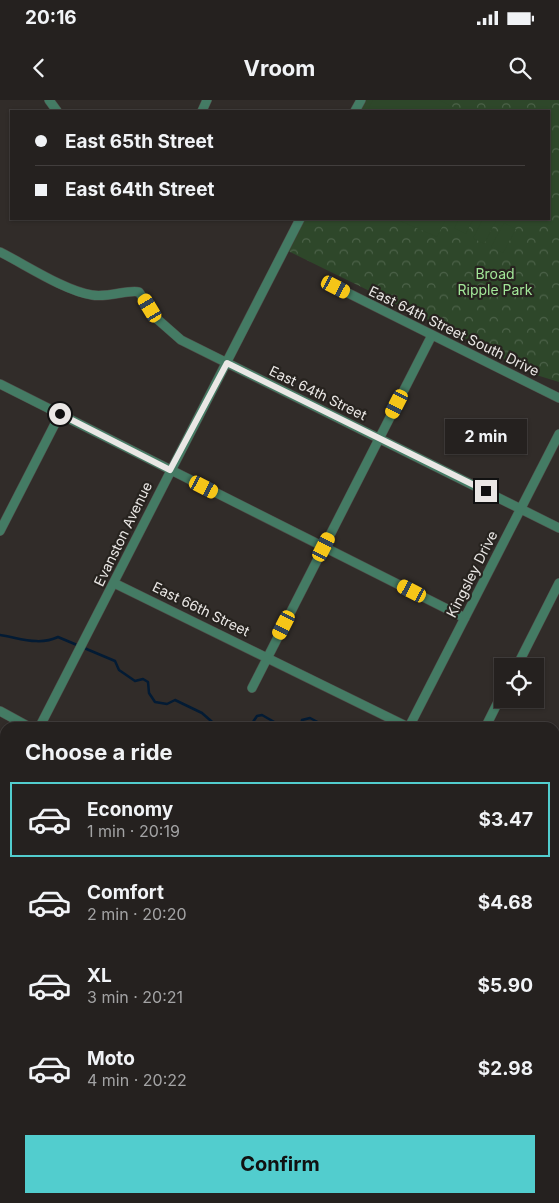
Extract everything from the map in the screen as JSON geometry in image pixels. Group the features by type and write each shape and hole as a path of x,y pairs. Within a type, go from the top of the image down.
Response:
{"street":[{"name":"Evanston Avenue","path":"42,722 299,220"},
{"name":"East 64th Street","path":"0,252 85,294 110,296 136,291 142,294 156,318 167,330 181,340 559,528"},
{"name":"East 64th Street South Drive","path":"336,287 559,398"},
{"path":"252,688 432,336"},
{"path":"0,384 465,618"},
{"path":"0,531 60,414"},
{"name":"Kingsley Drive","path":"413,722 559,434"},
{"name":"East 66th Street","path":"114,583 400,722"},
{"path":"521,658 559,583"},
{"path":"488,722 495,708"},
{"path":"0,712 19,722"}],"green space":[{"name":"Broad Ripple Park","path":"361,100 559,100 559,382 533,374 455,333 284,249 299,220 550,220 550,110 356,110"},
{"path":"373,100 439,100 459,110 368,110"},
{"path":"398,220 446,220 437,237"},
{"path":"458,220 473,220 466,234 454,228"},
{"path":"482,220 496,220 484,244 473,238"},
{"path":"504,223 516,229 503,253 491,247"}],"waterway":[{"path":"0,635 37,641 51,640 58,637 115,661 119,670 135,681 143,679 148,682 149,693 155,702 167,704 175,700 202,713 212,722"},
{"path":"253,722 257,716 262,715 274,722"},
{"path":"302,722 302,720 310,718 318,722"}],"route":[{"path":"60,414 170,470 227,363 486,491"}]}
